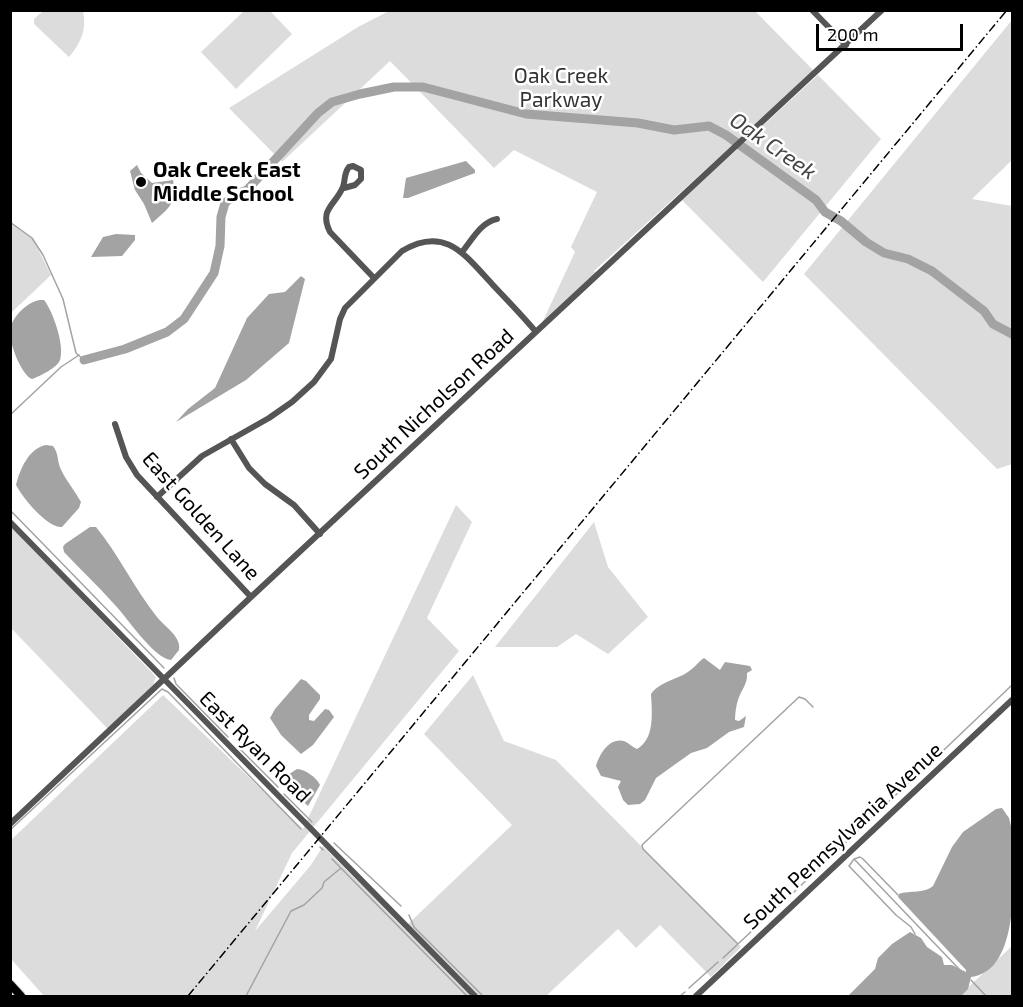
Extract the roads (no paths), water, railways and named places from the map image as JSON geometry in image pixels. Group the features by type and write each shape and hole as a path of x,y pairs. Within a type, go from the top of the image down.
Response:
{"main road":[{"path":"10,986 21,996"}],"street":[{"path":"812,10 846,45"},
{"name":"South Nicholson Road","path":"10,824 882,10"},
{"path":"344,188 328,210 326,224 330,232 374,278"},
{"path":"462,252 481,227 497,219"},
{"path":"157,497 202,456 292,402 314,382 327,366 334,352 340,319 345,308 402,251 412,245 441,243 462,252 536,332"},
{"name":"East Golden Lane","path":"114,424 126,457 137,475 251,597"},
{"path":"231,439 249,468 294,505 320,534"},
{"name":"East Ryan Road","path":"10,522 475,996"},
{"name":"South Pennsylvania Avenue","path":"696,996 1012,700"}],"waterway":[{"name":"Oak Creek","path":"84,360 125,349 167,332 184,319 214,273 225,203 235,195 247,190 318,113 332,102 394,87 423,87 526,114 638,123 674,130 709,126 726,135 816,200 825,212 841,221 866,242 884,253 908,259 932,271 984,311 993,324 1012,334"},
{"name":"Oak Creek","path":"10,222 32,238 43,255 63,299 76,353 84,360"},
{"path":"10,415 61,367 79,355"},
{"path":"10,510 164,668"},
{"path":"174,678 176,684 228,737"},
{"path":"926,767 1012,685"},
{"path":"10,830 162,689 168,692 301,829"},
{"path":"738,944 643,849 642,845 799,697 805,699 813,707"},
{"path":"239,748 278,787"},
{"path":"823,864 920,772"},
{"path":"284,794 312,822"},
{"path":"334,843 401,906"},
{"path":"320,847 323,850"},
{"path":"898,895 860,857 854,859 849,866 896,915 911,927 915,934"},
{"path":"332,859 467,996"},
{"path":"854,859 959,969"},
{"path":"246,996 291,911 304,905 322,888 324,882 341,868"},
{"path":"791,895 818,869"},
{"path":"723,958 786,899"},
{"path":"409,915 414,927 483,996"},
{"path":"689,988 718,962"},
{"path":"971,980 986,996"},
{"path":"680,996 685,992"}],"railway":[{"path":"188,996 1007,10"}],"place":[{"name":"Oak Creek East Middle School","path":"141,182"}],"park label":[{"name":"Oak Creek Parkway","path":"561,88"}]}
